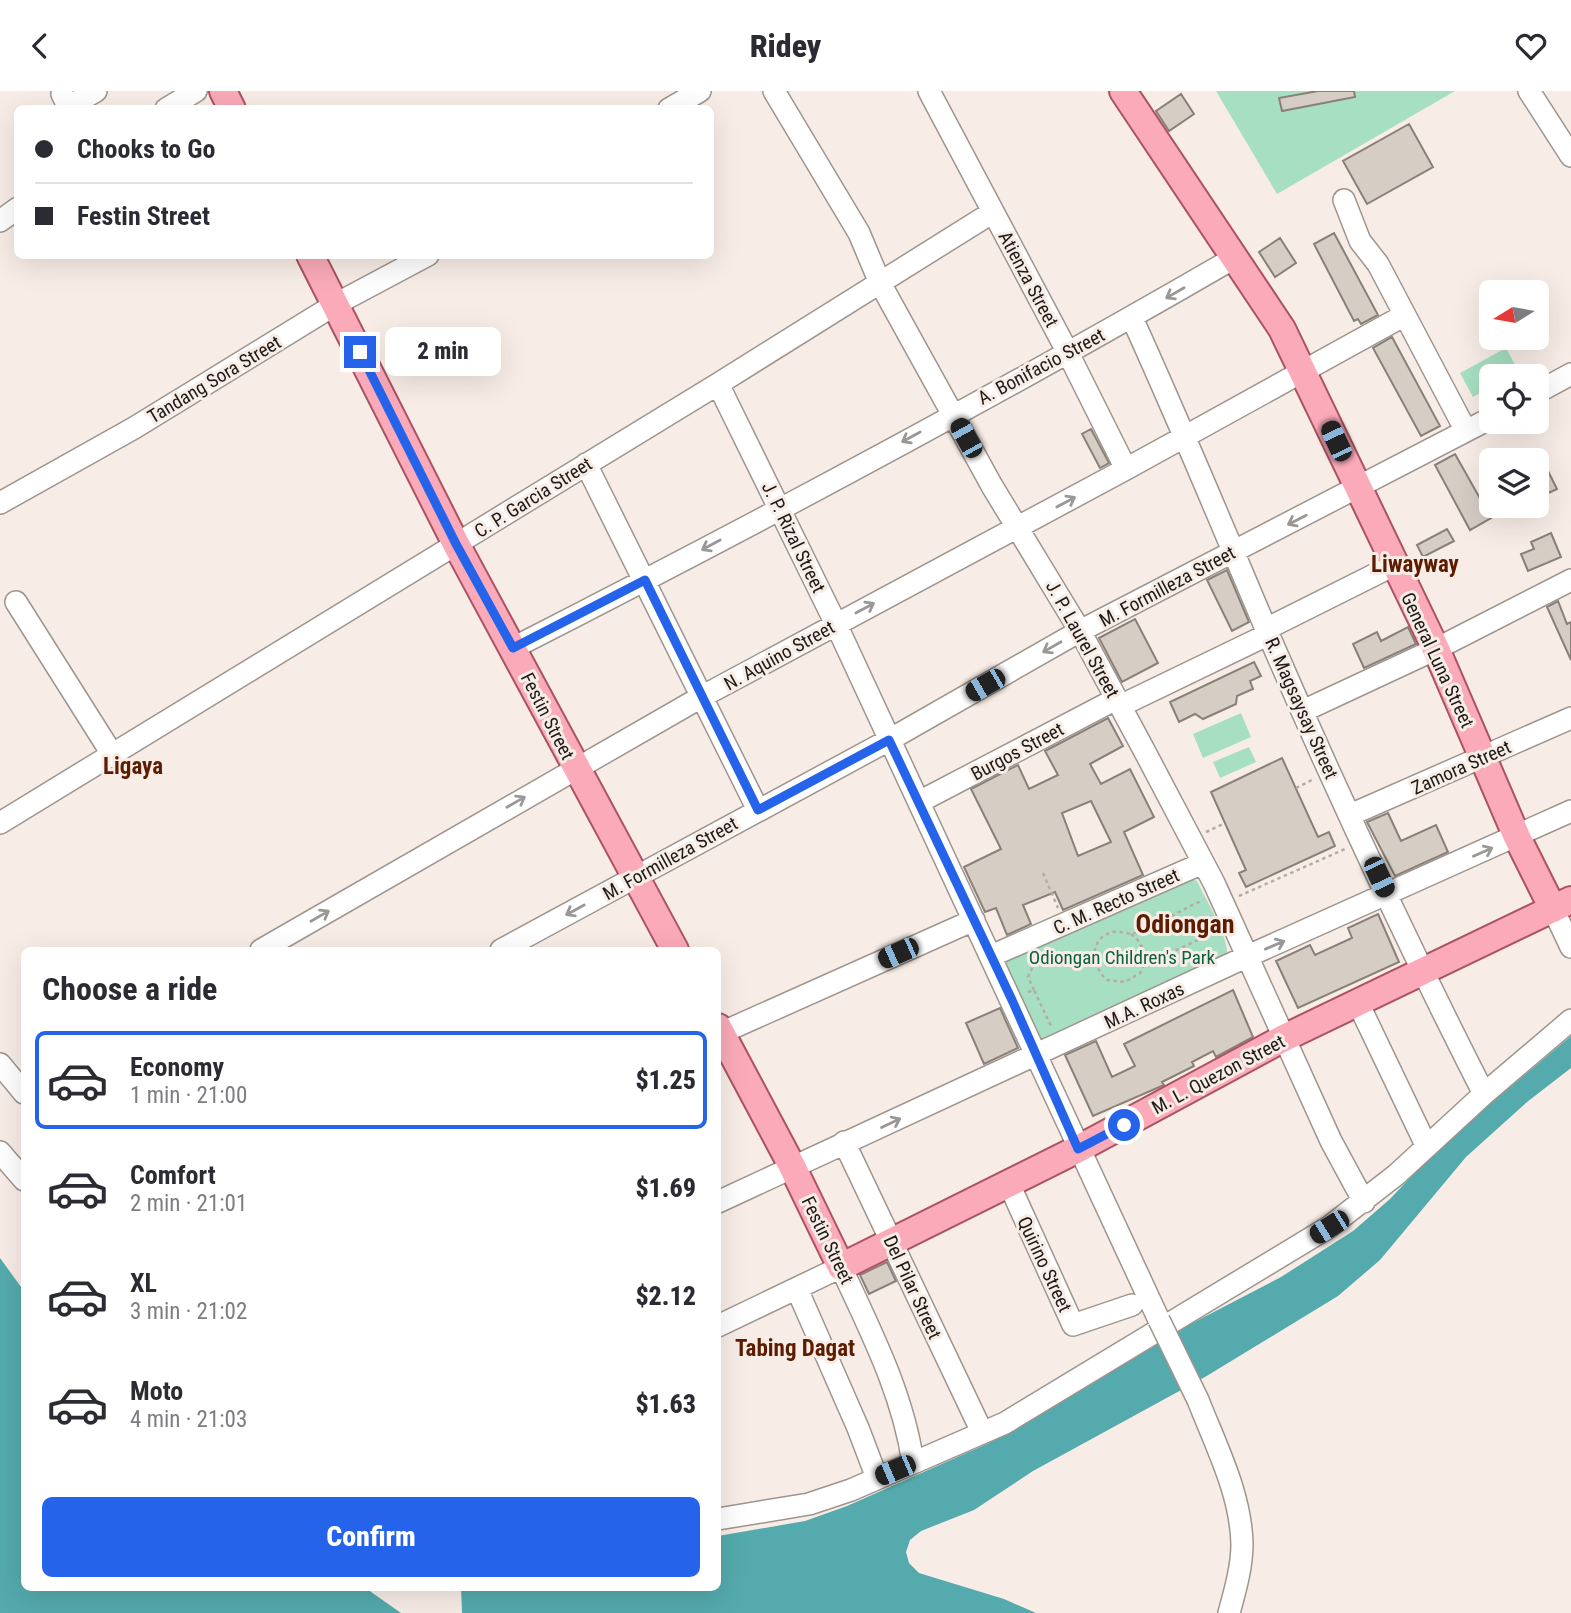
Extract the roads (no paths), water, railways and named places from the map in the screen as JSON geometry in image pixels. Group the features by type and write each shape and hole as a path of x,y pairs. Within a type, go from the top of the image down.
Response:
{"main road":[{"name":"General Luna Street","path":"1123,91 1282,329 1436,649 1517,837 1562,905"},
{"name":"Festin Street","path":"312,259 456,544 673,947"},
{"name":"M. L. Quezon Street","path":"841,1267 1078,1149 1284,1038 1423,974 1562,905"},
{"name":"Festin Street","path":"721,1034 792,1166 841,1267"}],"street":[{"path":"62,94 67,104 73,104 96,91"},
{"path":"173,105 196,91"},
{"path":"676,105 700,91"},
{"name":"J. P. Laurel Street","path":"774,91 859,233 880,283 992,486 1080,631 1118,702 1203,863 1213,904 1248,956 1331,1141 1364,1202"},
{"name":"Atienza Street","path":"929,91 1068,351 1126,469"},
{"path":"1529,91 1571,156"},
{"path":"1344,201 1360,241 1378,264 1466,431"},
{"name":"C. P. Garcia Street","path":"0,823 718,384 993,212"},
{"name":"A. Bonifacio Street","path":"513,648 953,415 1132,318 1234,258"},
{"name":"Tandang Sora Street","path":"0,503 134,428 336,304 420,259"},
{"name":"N. Aquino Street","path":"266,947 703,696 1126,469 1405,315"},
{"name":"R. Magsaysay Street","path":"1132,318 1185,435 1267,632 1350,815 1423,974 1484,1094"},
{"path":"1549,386 1571,374"},
{"name":"J. P. Rizal Street","path":"718,384 836,624 1012,1000 1078,1149 1198,1400 1237,1506 1242,1544 1237,1583 1229,1613"},
{"name":"M. Formilleza Street","path":"506,947 889,740 1080,631 1479,424"},
{"path":"586,464 758,810"},
{"name":"Burgos Street","path":"919,802 1118,702 1267,632 1394,565"},
{"path":"1303,711 1436,649 1571,580"},
{"path":"16,602 112,754"},
{"name":"Zamora Street","path":"1350,815 1571,718"},
{"name":"M.A. Roxas","path":"721,1201 1248,956 1571,811"},
{"name":"C. M. Recto Street","path":"991,956 1203,863"},
{"name":"General Luna Street","path":"1562,905 1571,947"},
{"path":"721,1029 974,919"},
{"path":"1357,1003 1426,1145"},
{"path":"721,1519 809,1504 1005,1423 1329,1227 1396,1175 1426,1145 1571,1020"},
{"path":"0,1064 21,1088"},
{"name":"Del Pilar Street","path":"844,1142 982,1433"},
{"path":"0,1151 21,1176"},
{"name":"Quirino Street","path":"1009,1184 1073,1325 1132,1305"},
{"name":"M. L. Quezon Street","path":"721,1325 841,1267"},
{"name":"Festin Street","path":"841,1267 899,1400 909,1432 913,1462"},
{"path":"797,1289 877,1478"}],"water":[{"path":"1571,1036 1571,1068 1527,1102 1466,1157 1380,1260 1338,1296 1205,1377 1033,1471 974,1510 921,1531 910,1540 906,1552 909,1563 919,1573 1004,1599 1036,1613 462,1613 461,1591 721,1591 721,1535 805,1521 847,1506 989,1443 1183,1328 1281,1277 1353,1231 1390,1199 1440,1146"},
{"path":"0,1258 21,1287 21,1591 370,1591 401,1613 0,1613"}],"district":[{"name":"Liwayway","path":"1415,564"},
{"name":"Ligaya","path":"133,766"},
{"name":"Odiongan","path":"1185,924"},
{"name":"Tabing Dagat","path":"795,1348"}],"park label":[{"name":"Odiongan Children's Park","path":"1122,957"}]}
